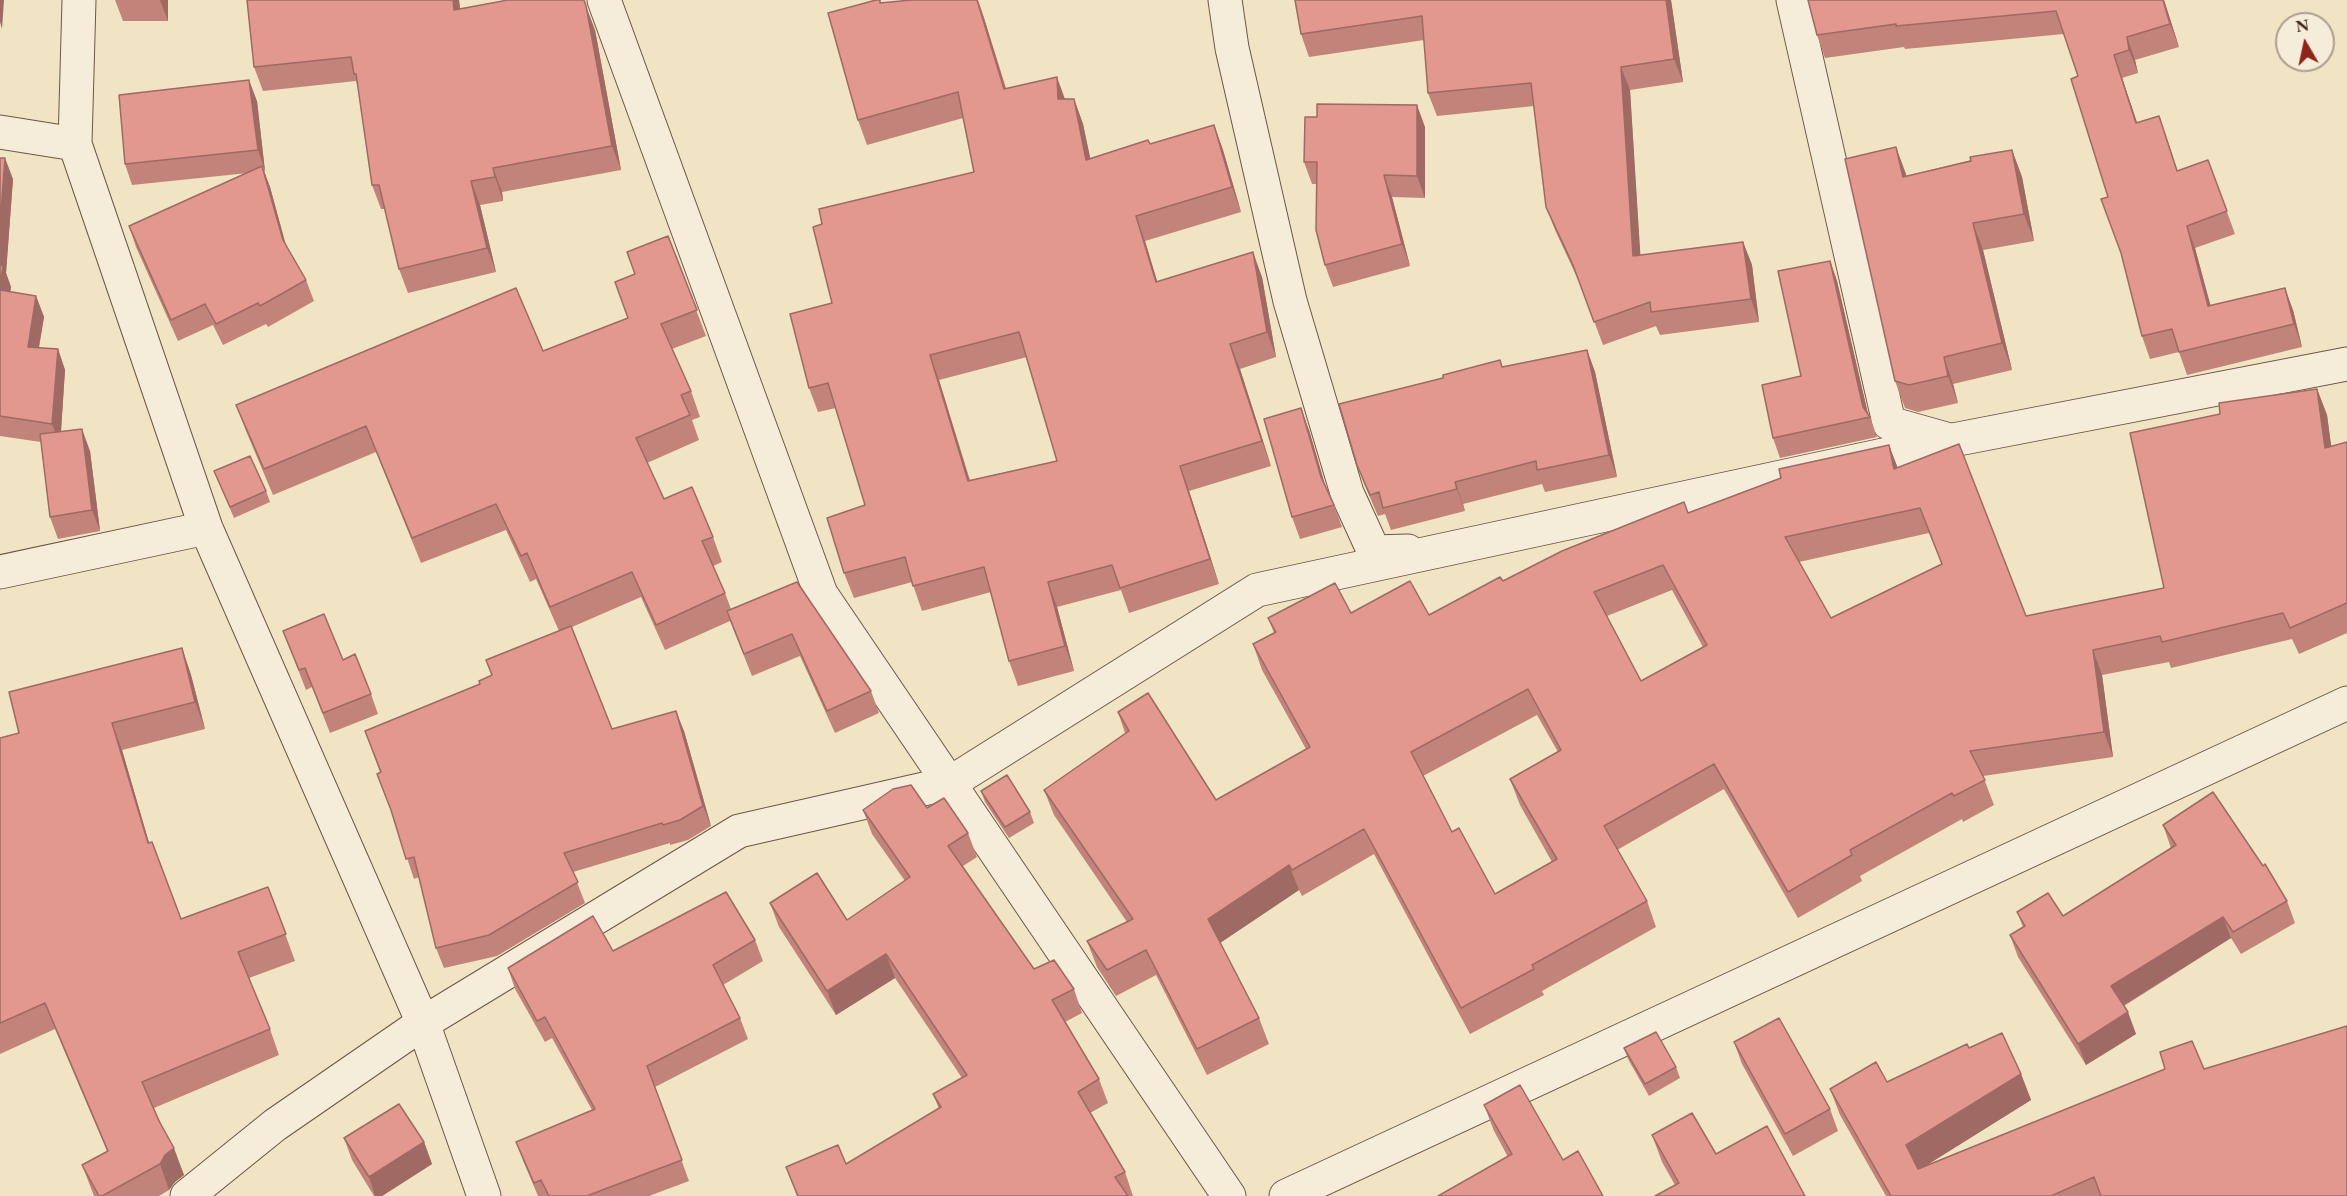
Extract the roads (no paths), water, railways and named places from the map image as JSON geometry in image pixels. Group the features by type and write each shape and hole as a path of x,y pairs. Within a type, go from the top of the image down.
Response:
{"street":[{"path":"79,0 75,144 206,528 423,1023 484,1196"},
{"path":"604,0 821,594 1229,1196"},
{"path":"1225,0 1232,48 1290,301 1347,494 1374,552 1438,550"},
{"path":"1793,0 1889,423 1953,440"},
{"path":"0,132 75,144"},
{"path":"187,1196 275,1125 423,1023 739,831 950,783 1257,590 1953,440 2347,364"},
{"path":"0,572 206,528"},
{"path":"1286,1196 2347,703"}]}
